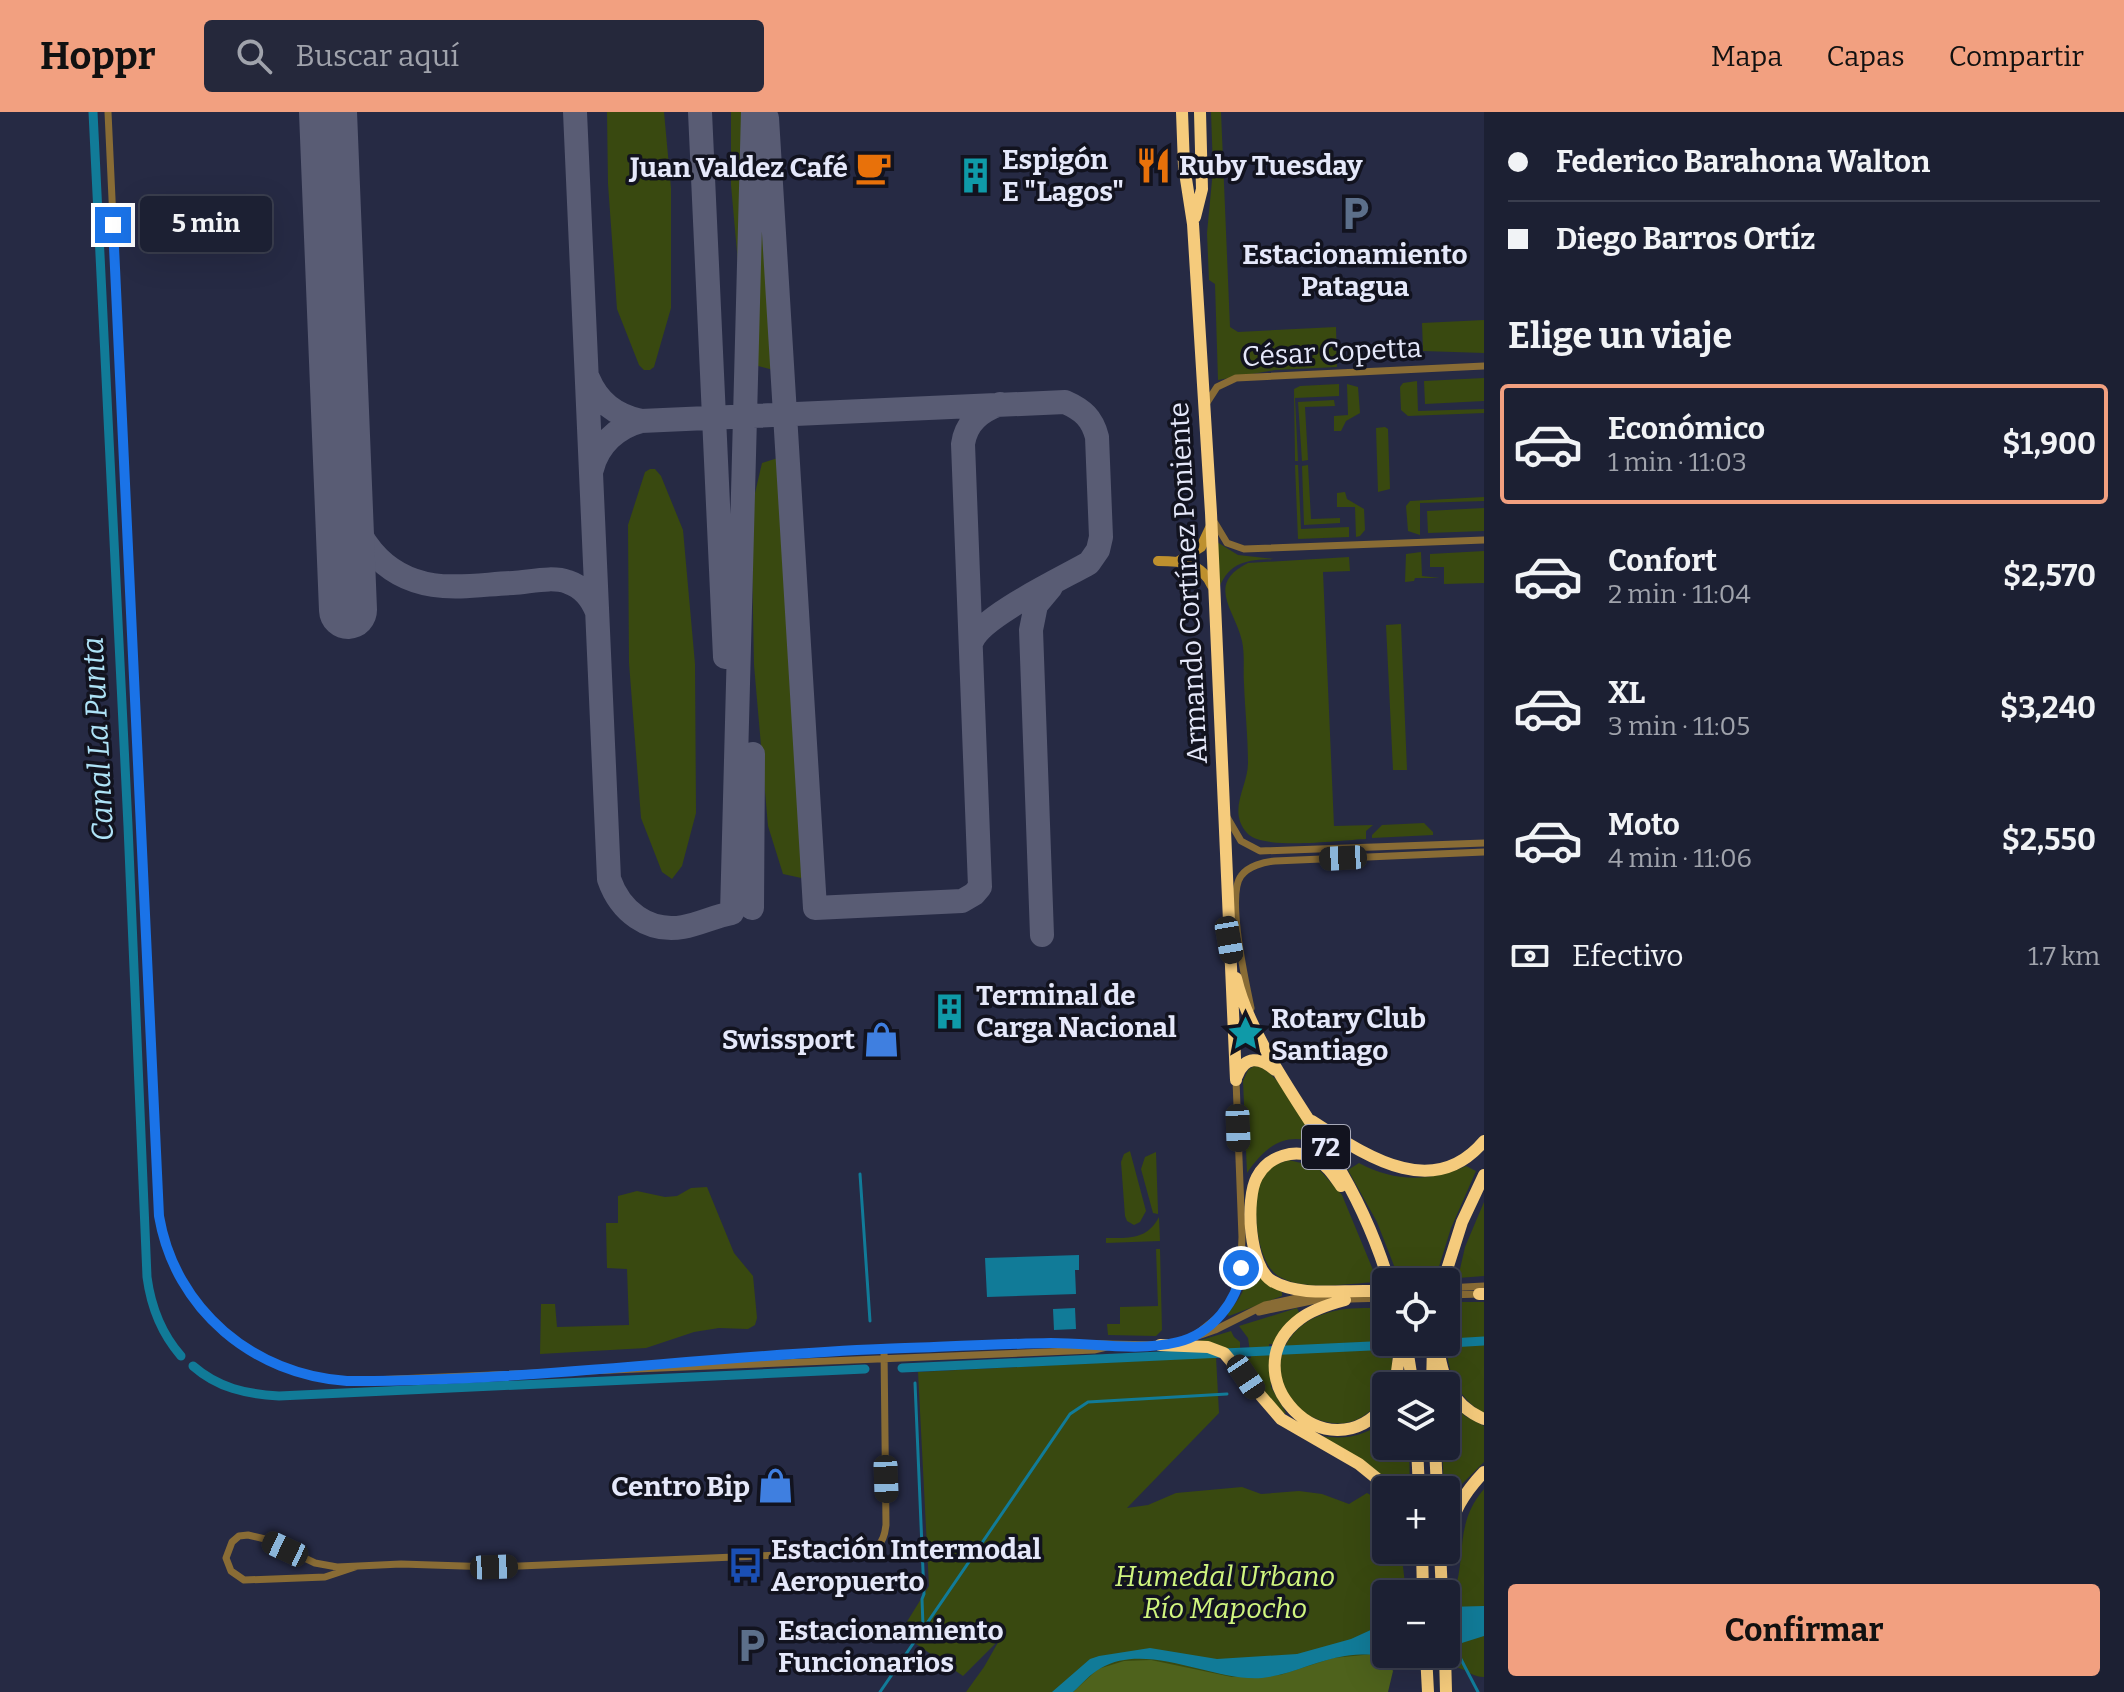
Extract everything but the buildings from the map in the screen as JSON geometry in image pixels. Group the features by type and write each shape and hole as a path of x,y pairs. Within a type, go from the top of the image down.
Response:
{"highway":[{"name":"Armando Cortínez Poniente","path":"1182,112 1184,166 1193,224 1211,519 1229,940"},
{"name":"Armando Cortínez Poniente","path":"1193,224 1202,189 1200,112"},
{"name":"72","path":"1229,940 1238,987 1254,1025 1341,1172 1365,1218 1384,1268"},
{"path":"1229,940 1236,1080"},
{"path":"1236,1080 1242,1064 1254,1059 1264,1061 1283,1077"},
{"path":"1309,1120 1373,1158 1407,1170 1427,1170 1453,1164 1472,1153 1484,1141"},
{"path":"1365,1218 1326,1166 1308,1155 1292,1154 1277,1158 1264,1166 1253,1186 1251,1202 1255,1257 1266,1277 1293,1289 1370,1291"},
{"path":"1448,1268 1462,1222 1484,1175"},
{"path":"1462,1222 1484,1191"},
{"path":"1345,1300 1305,1315 1288,1330 1276,1358 1276,1376 1284,1400 1294,1413 1313,1425 1336,1430 1354,1427 1372,1417"},
{"path":"1160,1345 1214,1348 1230,1358 1281,1419 1359,1464 1374,1476"},
{"path":"1439,1356 1452,1394 1469,1411 1484,1419"},
{"path":"1460,1503 1484,1472"},
{"path":"1427,1668 1428,1691"},
{"path":"1445,1668 1446,1690"}],"street":[{"path":"108,112 159,1216 169,1255 192,1297 231,1338 281,1367 311,1376 369,1381 1094,1350 1111,1346"},
{"name":"César Copetta","path":"1204,416 1206,403 1213,392 1223,383 1236,378 1484,366"},
{"path":"1211,519 1223,539 1232,546 1244,549 1484,540"},
{"path":"1178,561 1186,559 1201,547 1211,519"},
{"path":"1158,561 1190,563 1200,568 1212,586"},
{"path":"1224,808 1241,841 1260,851 1484,843"},
{"path":"1254,1025 1239,948 1237,884 1245,872 1275,861 1484,852"},
{"path":"1182,1341 1208,1326 1231,1302 1240,1284 1242,1237 1236,1080"},
{"path":"1460,1290 1483,1292"},
{"path":"620,1369 745,1356 884,1349 1053,1343 1160,1345 1200,1336 1250,1311 1281,1300 1370,1291"},
{"path":"1460,1294 1483,1292"},
{"path":"1230,1322 1298,1302 1372,1299"},
{"path":"358,1566 325,1577 250,1580 239,1578 231,1571 226,1558 232,1542 239,1536 248,1535 265,1539 315,1563 337,1567 358,1566 401,1564 494,1567 851,1552 876,1548 883,1542 886,1525 884,1349"}],"green space":[{"path":"607,112 664,112 671,188 671,308 654,367 650,370 644,370 639,365 617,309 608,184"},
{"path":"731,112 769,112 781,372 758,366 743,319 731,185"},
{"path":"1211,112 1221,112 1230,327 1238,332 1336,327 1337,367 1275,370 1218,380 1215,284 1209,280 1207,233 1213,170"},
{"path":"1484,320 1484,353 1423,351 1422,323"},
{"path":"1484,378 1484,401 1425,404 1424,381"},
{"path":"1417,381 1418,411 1484,409 1484,413 1408,416 1401,410 1400,387 1403,383"},
{"path":"1339,384 1339,396 1295,398 1298,461 1295,461 1294,389"},
{"path":"1347,384 1358,387 1360,413 1346,421 1341,431 1334,431 1334,416 1348,415"},
{"path":"1334,400 1335,406 1305,407 1308,460 1302,461 1298,402"},
{"path":"1376,428 1388,429 1390,489 1378,492"},
{"path":"784,456 806,879 783,874 768,826 754,665 751,510 762,463"},
{"path":"1295,465 1298,465 1301,529 1349,527 1349,537 1298,539"},
{"path":"1308,465 1311,519 1340,518 1340,523 1304,525 1302,466"},
{"path":"655,469 661,476 683,530 695,664 696,813 682,866 672,879 662,872 641,818 629,663 628,525 645,472"},
{"path":"1345,492 1347,499 1364,509 1365,530 1360,536 1356,537 1355,507 1337,507 1337,493"},
{"path":"1484,497 1484,501 1420,503 1420,535 1408,531 1406,506 1410,501"},
{"path":"1484,508 1484,531 1428,533 1427,511"},
{"path":"1217,542 1238,555 1274,559 1256,560 1234,567 1219,588"},
{"path":"1484,551 1484,583 1444,584 1444,567 1430,567 1430,554"},
{"path":"1421,552 1422,576 1440,578 1415,578 1414,581 1405,582 1406,554"},
{"path":"1349,557 1350,571 1323,572 1334,826 1373,825 1366,831 1366,839 1285,843 1255,838 1247,833 1239,816 1248,763 1244,657 1242,641 1226,598 1228,580 1248,563"},
{"path":"1401,624 1407,770 1393,770 1386,625"},
{"path":"1424,823 1433,835 1372,838 1382,825"},
{"path":"1254,1066 1272,1075 1281,1085 1317,1143 1285,1140 1268,1149 1247,1173 1243,1081 1248,1070"},
{"path":"1130,1151 1146,1211 1140,1222 1134,1225 1125,1216 1121,1162 1124,1154"},
{"path":"1156,1152 1158,1214 1153,1213 1141,1169 1145,1157"},
{"path":"1289,1160 1317,1167 1342,1195 1372,1268 1372,1282 1328,1286 1303,1284 1291,1282 1272,1270 1260,1245 1256,1213 1259,1184 1265,1171"},
{"path":"1359,1163 1385,1174 1412,1178 1439,1175 1466,1166 1476,1171 1451,1228 1439,1268 1395,1268 1377,1222 1348,1170"},
{"path":"707,1187 734,1253 753,1276 755,1325 748,1329 719,1328 694,1332 646,1348 540,1354 541,1304 555,1304 557,1327 629,1325 627,1269 607,1268 606,1223 618,1223 618,1196 637,1191 665,1197 677,1196 691,1188"},
{"path":"1484,1202 1484,1276 1460,1278 1465,1247"},
{"path":"1159,1217 1160,1241 1106,1243 1106,1238 1143,1234"},
{"path":"1156,1249 1160,1249 1162,1330 1156,1336 1108,1335 1107,1324 1120,1324 1120,1307 1158,1306"},
{"path":"1252,1257 1263,1278 1282,1292 1282,1296 1229,1316 1227,1314 1244,1288 1249,1258"},
{"path":"1484,1302 1484,1413 1461,1393 1460,1372 1451,1372 1449,1366 1448,1356 1460,1356 1460,1303"},
{"path":"1297,1308 1300,1314 1283,1328 1274,1344 1269,1344 1271,1387 1286,1413 1283,1413 1236,1358 1236,1351 1198,1341 1231,1331 1240,1342 1240,1357 1251,1358 1248,1338 1239,1326"},
{"path":"1372,1308 1372,1356 1391,1356 1391,1372 1372,1372 1372,1409 1369,1412 1352,1421 1325,1422 1291,1403 1284,1390 1280,1364 1289,1340 1308,1321 1329,1312"},
{"name":"Humedal Urbano Río Mapocho","path":"1216,1357 1219,1413 1127,1508 1148,1505 1176,1493 1242,1487 1261,1494 1299,1491 1322,1494 1349,1504 1367,1493 1372,1497 1372,1564 1403,1564 1405,1580 1372,1580 1372,1668 1395,1668 1382,1692 966,1692 1000,1639 963,1676 900,1633 929,1586 918,1372"},
{"path":"1460,1411 1484,1426 1484,1462 1460,1488 1460,1476 1443,1476 1443,1460 1460,1460"},
{"path":"1371,1429 1372,1460 1409,1460 1410,1476 1381,1476 1321,1436 1356,1435"},
{"path":"1484,1489 1484,1677 1459,1668 1458,1580 1468,1515"},
{"path":"1372,1654 1372,1668 1392,1668 1393,1671 1388,1692 1073,1692 1098,1669 1124,1661 1151,1660 1232,1677 1280,1675 1333,1658"}],"water":[{"path":"1079,1255 1079,1270 1075,1270 1076,1294 987,1297 985,1258"},
{"path":"1075,1308 1076,1329 1054,1330 1053,1309"},
{"path":"1484,1606 1484,1636 1460,1644 1460,1607"},
{"path":"1372,1629 1372,1655 1345,1656 1262,1678 1243,1678 1160,1660 1119,1661 1101,1668 1073,1692 1052,1692 1090,1659 1099,1656 1150,1648 1217,1659 1297,1654 1351,1639"}],"waterway":[{"name":"Canal La Punta","path":"93,112 147,1277 158,1319 181,1356"},
{"path":"860,1174 870,1321"},
{"name":"Canal La Punta","path":"1460,1342 1484,1341"},
{"name":"Canal La Punta","path":"902,1368 1372,1346"},
{"name":"Canal La Punta","path":"193,1366 212,1380 233,1388 279,1396 865,1369"},
{"path":"915,1383 923,1626"},
{"path":"880,1692 1070,1414 1088,1402 1227,1394"},
{"path":"1460,1657 1478,1692"}],"taxiway":[{"path":"575,112 609,879 628,910 647,923 670,928 689,926 732,913 753,112"},
{"path":"700,112 725,657"},
{"path":"767,118 815,908 962,901 980,887 963,444 967,429 976,418 1000,404"},
{"path":"588,378 608,406 641,421 1065,402 1077,408 1086,415 1097,437 1101,537 1098,550 1089,563 1024,598 991,620 972,641"},
{"path":"592,469 599,452 610,438 641,421"},
{"path":"345,487 354,522 362,537 372,551 398,573 415,581 443,586 562,580 582,590 597,612"},
{"path":"1042,935 1031,630 1036,605 1051,587"},
{"path":"735,881 740,898 752,908 753,754"}],"runway":[{"path":"328,112 348,610"}],"place":[{"name":"Ruby Tuesday","path":"1153,165"},
{"name":"Juan Valdez Café","path":"874,167"},
{"name":"Espigón E \"Lagos\"","path":"976,175"},
{"name":"Estacionamiento Patagua","path":"1355,214"},
{"name":"Terminal de Carga Nacional","path":"950,1011"},
{"name":"Rotary Club Santiago","path":"1245,1034"},
{"name":"Swissport","path":"881,1039"},
{"name":"Centro Bip","path":"776,1486"},
{"name":"Estación Intermodal Aeropuerto","path":"745,1565"},
{"name":"Estacionamiento Funcionarios","path":"752,1646"}],"route":[{"path":"113,225 159,1216 174,1268 192,1297 222,1330 239,1344 281,1367 311,1376 347,1381 620,1369 817,1352 1053,1343 1160,1345 1182,1341 1219,1316 1236,1293 1241,1268"}]}
